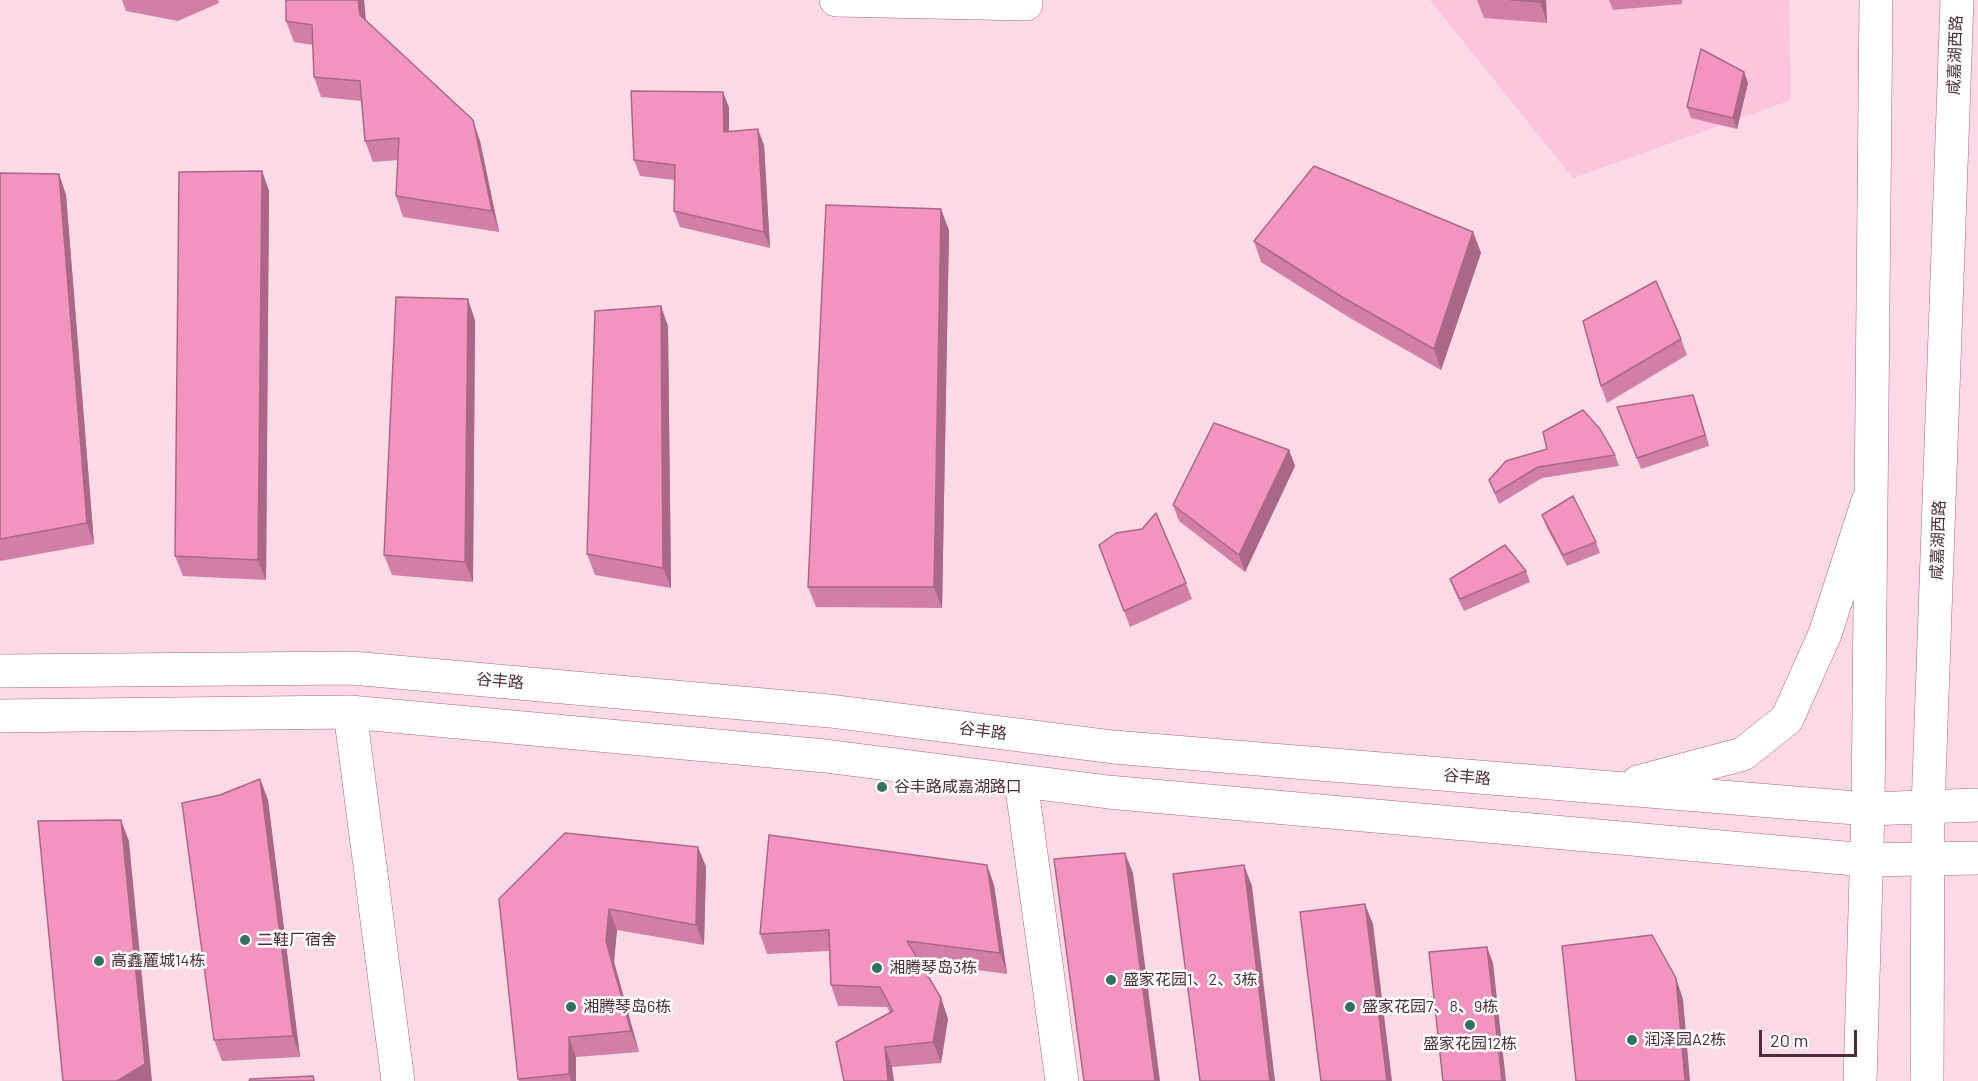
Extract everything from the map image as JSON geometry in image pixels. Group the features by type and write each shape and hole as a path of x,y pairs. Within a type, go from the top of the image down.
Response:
{"street":[{"path":"836,0 986,5 1026,4 1026,0"},
{"path":"1860,1081 1868,809 1876,0"},
{"name":"咸嘉湖西路","path":"1927,1081 1928,808 1958,0"},
{"path":"1607,789 1743,754 1787,719 1825,634 1872,488"},
{"name":"谷丰路","path":"0,671 352,668 830,711 1113,747 1607,789 1868,809 1972,805"},
{"path":"0,716 350,712 825,756 1120,793 1866,860 1978,858"},
{"path":"350,712 398,1081"},
{"path":"1021,781 1062,1081"}],"shaded area":[{"path":"1430,0 1789,0 1791,100 1573,178"}],"building":[{"path":"286,0 358,0 360,15 473,120 492,211 396,196 399,138 365,141 360,81 314,77 312,25 286,21"},
{"path":"1511,0 1540,0 1540,2"},
{"path":"1701,49 1744,72 1733,118 1687,107"},
{"path":"631,91 723,92 724,132 758,129 764,232 674,211 675,165 634,160"},
{"path":"1314,166 1473,232 1434,349 1342,297 1254,241"},
{"path":"262,171 258,560 175,556 179,172"},
{"path":"0,173 59,174 87,523 0,539"},
{"path":"826,205 941,209 934,587 808,587"},
{"path":"1656,281 1681,339 1601,386 1583,321"},
{"path":"396,297 468,299 465,562 384,555"},
{"path":"661,306 663,568 587,554 595,311"},
{"path":"1693,395 1705,435 1637,458 1617,407"},
{"path":"1583,410 1600,429 1615,455 1538,467 1495,493 1489,480 1506,461 1547,449 1543,432"},
{"path":"1214,423 1289,450 1239,555 1173,505"},
{"path":"1573,496 1596,542 1563,555 1542,515"},
{"path":"1156,513 1186,583 1124,611 1099,545 1116,533 1142,529"},
{"path":"1505,545 1526,571 1460,599 1450,579"},
{"name":"二鞋厂宿舍","path":"260,779 293,1036 214,1040 182,803 220,795"},
{"name":"高鑫麓城14栋","path":"121,820 145,1064 117,1081 63,1081 38,821"},
{"name":"湘腾琴岛6栋","path":"565,833 698,847 696,925 609,909 606,941 631,1031 569,1037 569,1074 518,1079 499,899"},
{"name":"湘腾琴岛3栋","path":"769,835 987,865 1000,953 907,941 941,998 933,1042 885,1047 888,1081 844,1081 836,1042 893,1011 880,987 831,985 829,930 760,934"},
{"name":"盛家花园1、2、3栋","path":"1125,853 1155,1081 1084,1081 1054,859"},
{"path":"1244,865 1270,1081 1200,1081 1173,874"},
{"name":"盛家花园7、8、9栋","path":"1365,904 1387,1081 1321,1081 1300,912"},
{"name":"润泽园A2栋","path":"1652,935 1676,978 1685,1081 1576,1081 1562,946"},
{"name":"盛家花园12栋","path":"1487,947 1502,1081 1443,1081 1429,952"},
{"path":"313,1076 314,1081 249,1081 250,1079"}],"place":[{"name":"谷丰路咸嘉湖路口","path":"882,787"},
{"name":"二鞋厂宿舍","path":"245,940"},
{"name":"高鑫麓城14栋","path":"99,961"},
{"name":"湘腾琴岛3栋","path":"877,968"},
{"name":"盛家花园1、2、3栋","path":"1111,980"},
{"name":"湘腾琴岛6栋","path":"571,1007"},
{"name":"盛家花园7、8、9栋","path":"1350,1007"},
{"name":"盛家花园12栋","path":"1470,1025"},
{"name":"润泽园A2栋","path":"1632,1040"}]}
